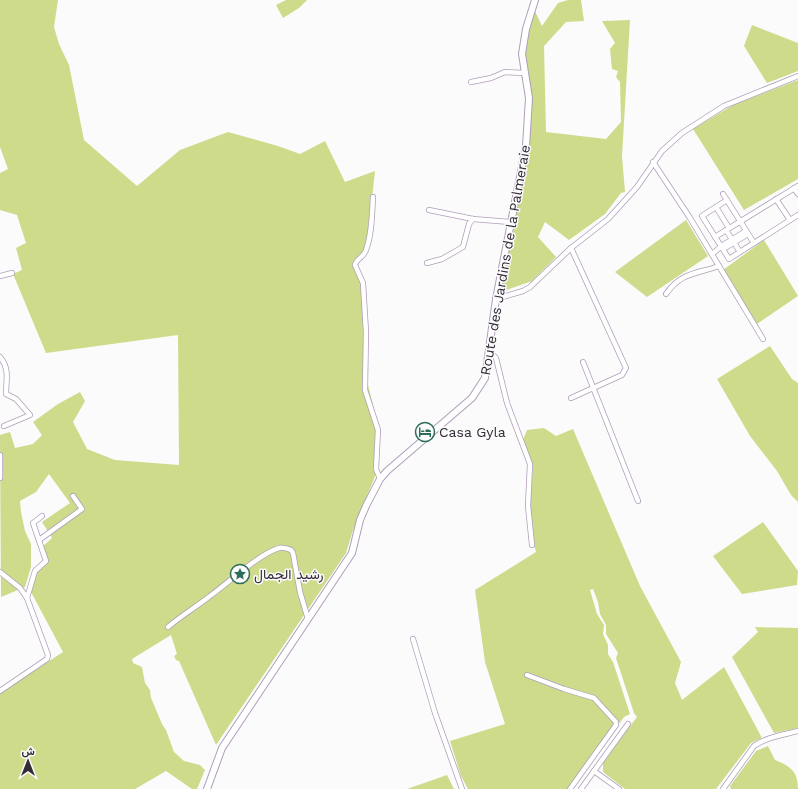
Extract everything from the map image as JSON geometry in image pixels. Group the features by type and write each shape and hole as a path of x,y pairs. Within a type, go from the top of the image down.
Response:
{"street":[{"name":"Route des Jardins de la Palmeraie","path":"207,789 222,748 352,553 360,520 380,479 387,470 472,398 485,378 496,299 528,132 529,98 523,60 524,42 529,16 535,0"},
{"path":"471,82 491,78 505,72 525,73"},
{"path":"496,299 523,291 530,287 571,248 608,220 636,187 653,162 665,148 682,133 724,106 798,76"},
{"path":"653,162 712,254 763,339"},
{"path":"715,238 796,187 798,194"},
{"path":"723,194 754,243"},
{"path":"373,197 367,248 363,256 356,260 355,265 362,283 366,332 364,385 368,404 378,430 376,469 380,479"},
{"path":"776,199 790,220"},
{"path":"727,200 702,216 729,259 798,215"},
{"path":"716,207 740,252"},
{"path":"429,210 473,219 510,222"},
{"path":"427,263 460,250 465,245 469,224 473,219"},
{"path":"712,254 747,232"},
{"path":"571,248 626,368 622,374 571,398"},
{"path":"666,294 672,285 681,278 719,266"},
{"path":"0,276 12,273"},
{"path":"489,352 496,358 507,403 530,464 528,506 532,545"},
{"path":"0,357 6,368 6,394 16,399 30,415 4,426"},
{"path":"583,362 638,501"},
{"path":"0,455 0,478"},
{"path":"39,540 82,509 73,496"},
{"path":"27,598 35,570 46,561 33,523 42,516"},
{"path":"168,627 187,611 210,596 233,578 282,547 291,550 293,553 300,592 308,619"},
{"path":"0,572 20,588 27,598 48,655 47,659 0,691"},
{"path":"413,639 442,733 462,789"},
{"path":"527,675 564,690 594,698 616,722 616,725 570,789"},
{"path":"581,789 628,724"},
{"path":"723,789 754,746 762,741 776,736 798,731"},
{"path":"594,771 619,789"}],"green space":[{"path":"0,0 58,0 54,27 59,44 69,65 84,140 137,186 180,150 228,132 278,146 300,154 325,141 345,182 375,171 366,255 358,262 368,337 367,381 378,425 380,445 378,469 353,530 346,553 216,745 179,661 176,660 174,656 177,654 171,635 132,659 133,663 142,667 145,683 150,690 151,698 166,730 174,752 184,761 200,765 205,770 197,789 192,789 166,771 135,789 0,789 0,693 63,652 31,592 39,566 48,563 41,548 52,538 42,522 70,503 49,474 36,492 20,501 25,531 31,544 31,567 25,587 1,597 0,435 10,432 15,448 33,444 42,435 33,422 58,404 80,392 85,401 73,422 87,449 115,460 179,465 178,335 46,353 13,274 22,270 16,248 26,243 17,215 0,210 0,173 8,169 0,147"},
{"path":"286,0 307,0 299,8 283,18 276,5"},
{"path":"568,0 581,0 584,21 566,22 544,46 546,132 606,139 621,122 620,82 616,77 618,71 612,69 610,49 615,43 602,21 630,20 622,156 625,192 621,193 605,214 569,240 545,222 538,237 556,257 532,281 501,292 525,157 529,157 530,154 526,154 532,100 524,53 533,7 542,26 558,3"},
{"path":"752,25 798,43 798,71 767,83 744,46"},
{"path":"798,80 798,179 744,210 693,129 733,105"},
{"path":"686,220 708,256 647,297 615,272"},
{"path":"764,240 798,296 757,324 723,270"},
{"path":"770,346 792,379 798,383 798,502 791,495 777,471 750,436 717,379"},
{"path":"544,428 556,436 573,429 640,586 681,662 675,683 682,700 724,667 762,738 751,743 716,789 625,789 603,772 603,762 637,717 634,713 616,658 618,653 606,634 606,625 600,614 598,602 593,589 590,590 597,614 604,625 603,634 608,645 608,654 613,662 630,714 624,717 572,789 468,789 461,776 450,741 505,724 485,662 475,590 536,552 531,532 530,504 533,467 523,440 527,430"},
{"path":"763,522 798,571 797,585 742,594 713,556"},
{"path":"755,627 798,628 798,728 774,733 732,657 758,632"},
{"path":"768,746 775,760 789,767 795,773 798,789 731,789 730,786 756,751"},
{"path":"447,775 454,789 407,789"}],"place":[{"name":"Casa Gyla","path":"425,432"},
{"name":"رشيد الجمال","path":"240,574"}]}
